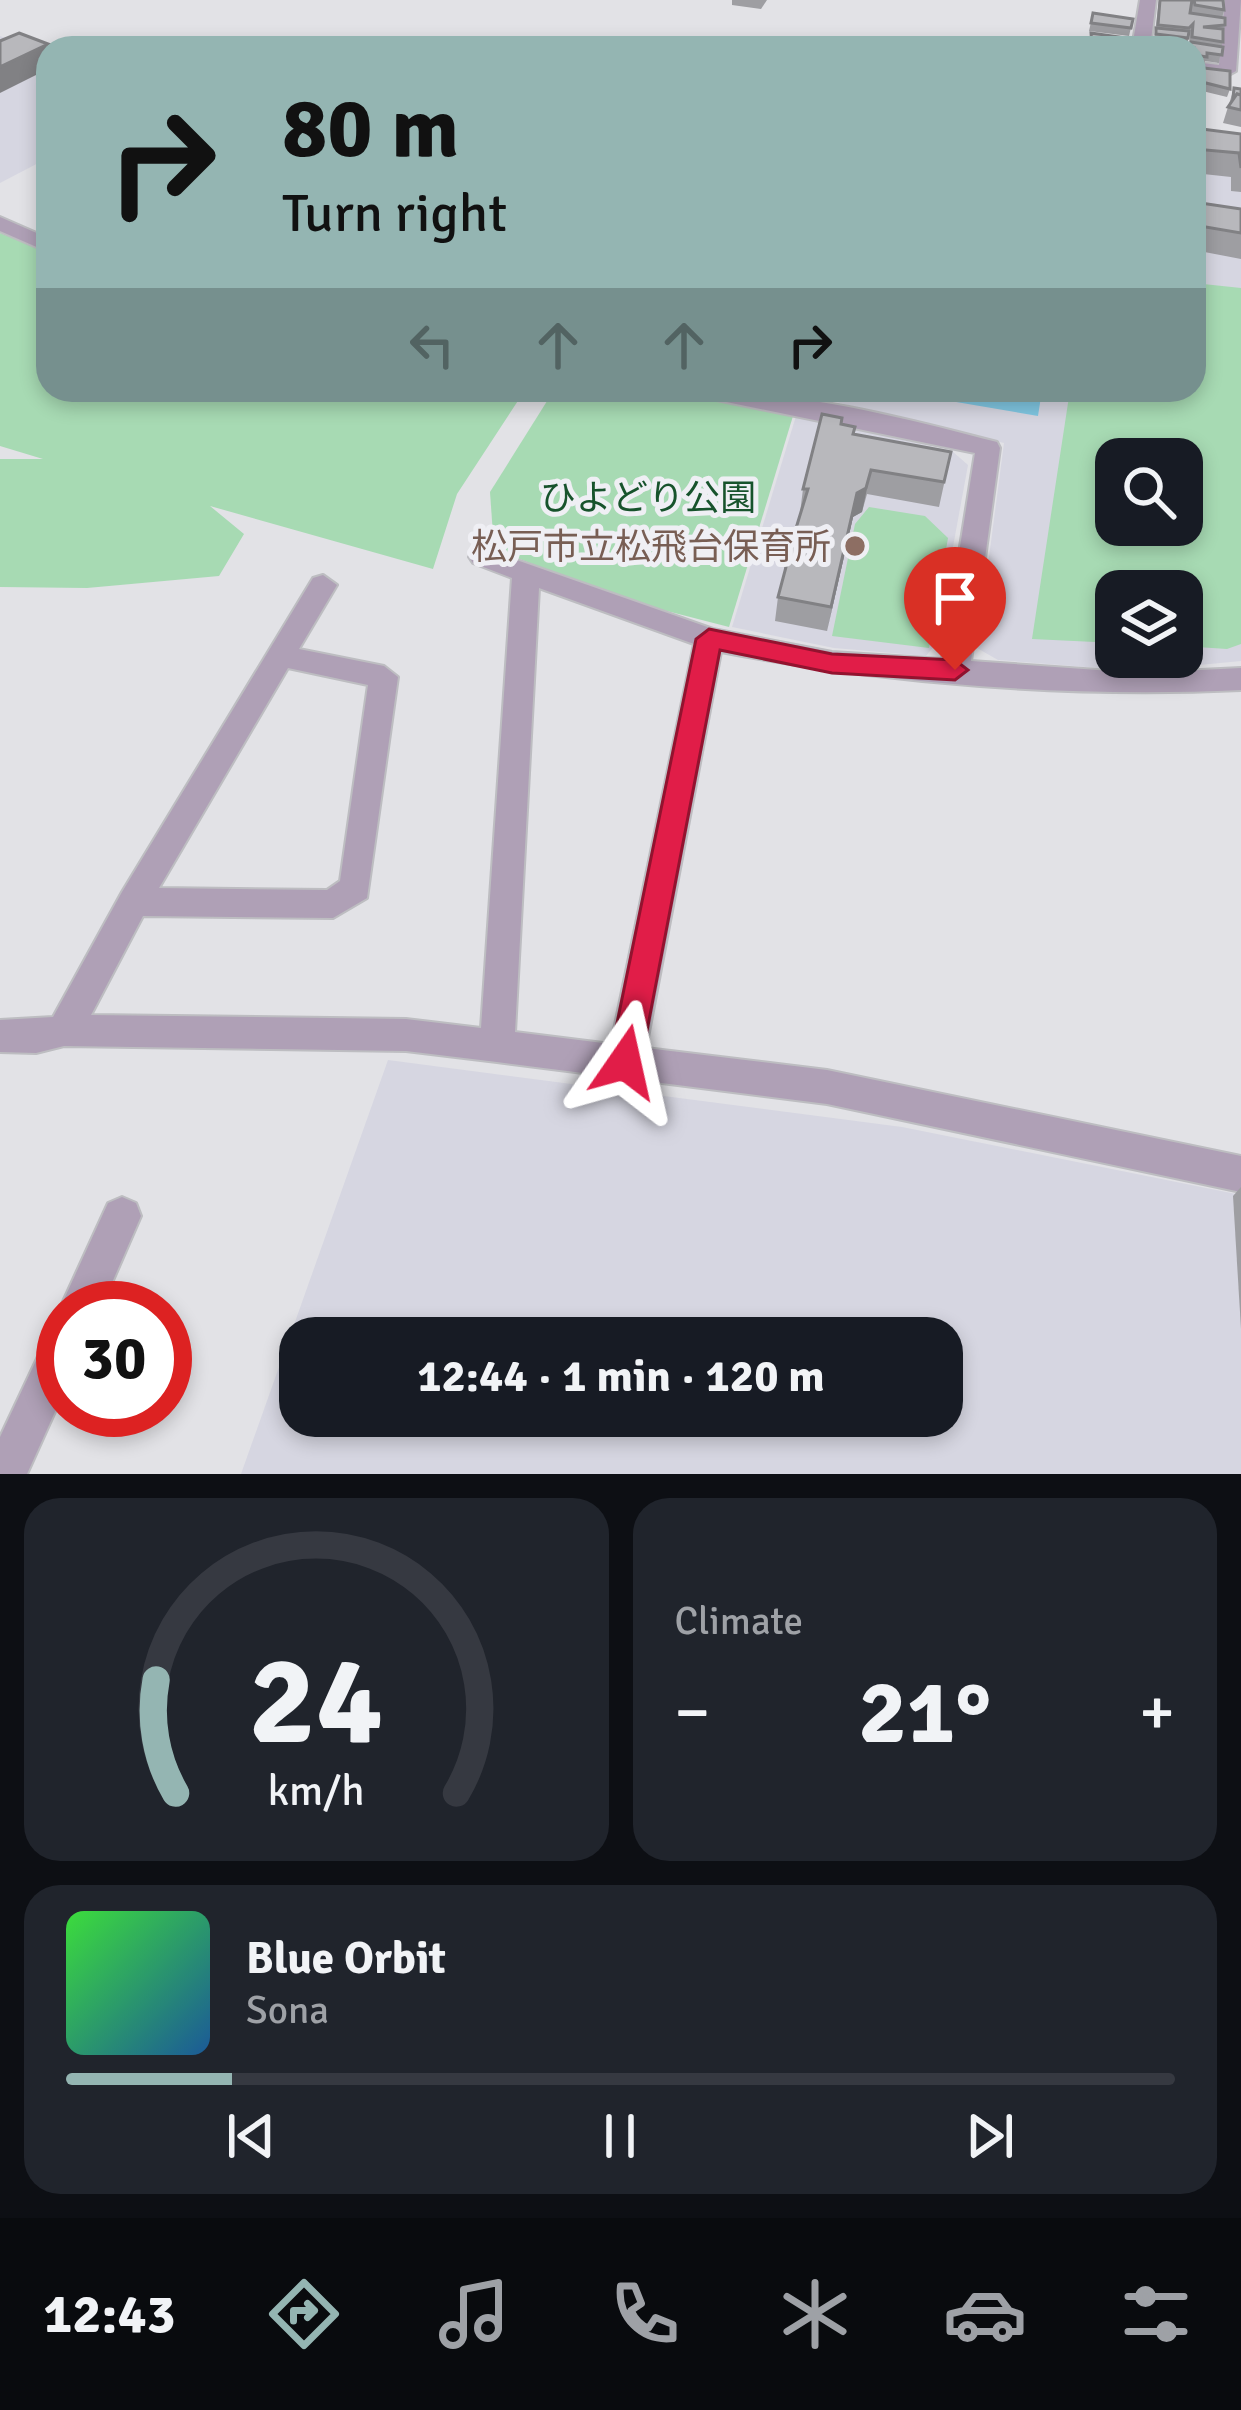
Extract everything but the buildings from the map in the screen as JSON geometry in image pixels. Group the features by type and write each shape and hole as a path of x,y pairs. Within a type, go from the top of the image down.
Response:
{"street":[{"path":"1143,36 1148,0"},
{"path":"1206,68 1227,71 1233,0"},
{"path":"0,223 36,240"},
{"path":"774,402 988,448 955,670"},
{"path":"482,557 709,639 832,663 1139,685 1241,679"},
{"path":"496,1046 526,574"},
{"path":"64,1030 134,902 322,585"},
{"path":"625,1062 709,639"},
{"path":"134,902 333,904 355,888 384,677 280,656"},
{"path":"0,1036 36,1037 64,1030 406,1035 826,1087 1241,1174"},
{"path":"92,1281 122,1216"},
{"path":"5,1474 36,1406"}],"shaded area":[{"path":"0,36 36,50 36,164 0,183"},
{"path":"1206,138 1241,146 1241,661 1203,665 1203,570 1095,570 1095,668 998,660 977,648 1004,443 836,402 1206,402"},
{"name":"松戸市立松飛台保育所","path":"796,416 952,451 968,465 935,645 926,656 834,648 732,627"},
{"path":"388,1060 902,1127 1241,1195 1241,1474 241,1474 279,1367 279,1437 963,1437 963,1317 297,1317"}],"green space":[{"path":"0,233 36,247 36,402 517,402 457,494 433,569 210,506 244,534 219,576 87,588 0,587 0,459 43,459 0,446"},
{"path":"1206,284 1241,288 1241,644 1227,649 1203,647 1203,570 1095,570 1095,642 1032,639 1068,402 1206,402"},
{"name":"ひよどり公園","path":"546,402 722,402 793,416 729,627 628,601 494,549 490,492"},
{"path":"869,507 925,516 948,538 929,648 832,636 855,524"}],"water":[{"path":"956,402 1040,402 1038,416"}],"place":[{"name":"松戸市立松飛台保育所","path":"855,546"}],"route":[{"path":"625,1062 709,639 832,663 955,670"}]}
